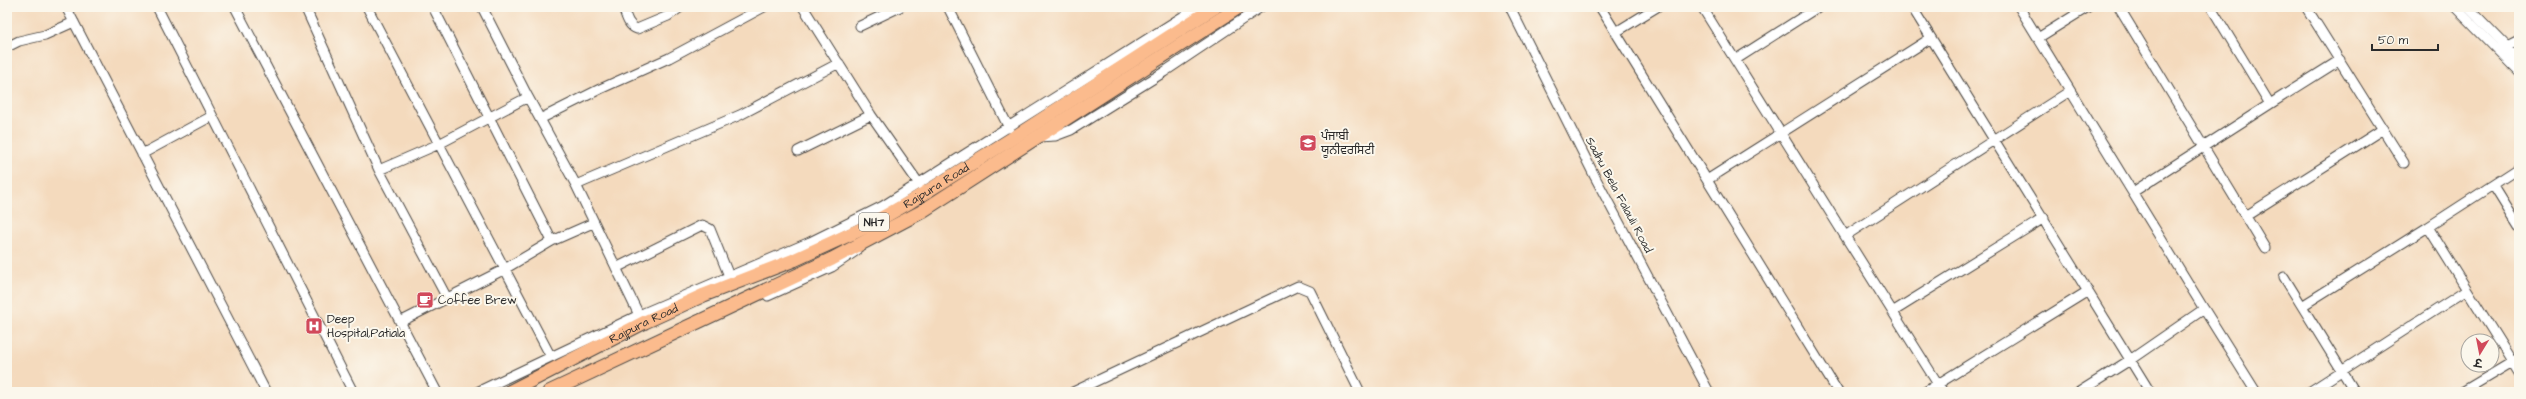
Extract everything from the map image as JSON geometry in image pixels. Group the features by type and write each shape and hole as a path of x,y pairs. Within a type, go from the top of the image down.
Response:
{"highway":[{"name":"Rajpura Road","path":"509,392 652,319 910,202 1215,7"},
{"name":"Rajpura Road","path":"549,392 875,237 921,212 1239,7"}],"street":[{"path":"66,7 266,392"},
{"path":"157,7 353,392"},
{"path":"235,7 437,392"},
{"path":"305,7 379,170 447,298"},
{"path":"366,7 439,144 503,270 550,355"},
{"path":"433,7 552,241"},
{"path":"482,7 528,97 576,185 593,223 639,315"},
{"path":"623,7 632,27 638,29 668,16 681,7"},
{"path":"540,119 600,89 669,58 764,7"},
{"path":"803,7 871,115 920,185"},
{"path":"860,26 900,7"},
{"path":"948,7 1009,128"},
{"path":"477,392 550,355 729,276 814,246 920,185 1198,7"},
{"path":"1035,138 1049,138 1071,130 1164,72 1261,7"},
{"name":"Sadhu Bela Falauli Road","path":"1510,7 1595,177 1709,392"},
{"path":"1600,7 1838,392"},
{"path":"1616,32 1657,7"},
{"path":"1702,7 1845,236 1894,311 1943,392"},
{"path":"1735,60 1818,7"},
{"path":"1912,7 1996,140 2150,392"},
{"path":"2019,7 2256,392"},
{"path":"2038,38 2088,7"},
{"path":"2119,7 2265,248"},
{"path":"2211,7 2270,104"},
{"path":"2306,7 2404,163"},
{"path":"2456,7 2519,72"},
{"path":"2468,7 2519,59"},
{"path":"7,47 19,41 45,35 74,22"},
{"path":"1707,180 1931,38"},
{"path":"2507,47 2519,41"},
{"path":"2133,192 2340,60"},
{"path":"576,185 740,115 839,63"},
{"path":"1845,236 2070,91"},
{"path":"379,170 439,144 528,97"},
{"path":"798,151 871,115"},
{"path":"142,154 212,116"},
{"path":"2246,216 2383,129"},
{"path":"2302,306 2519,168"},
{"path":"2493,185 2519,227"},
{"path":"1894,311 2044,218"},
{"path":"400,322 503,270 552,241 593,223"},
{"path":"616,268 702,225 710,229 729,276"},
{"path":"2428,227 2467,290 2516,360 2519,373"},
{"path":"562,392 641,353 832,267 875,237"},
{"path":"2284,277 2355,392"},
{"path":"1073,392 1298,286 1310,291 1360,392"},
{"path":"2309,392 2467,290"},
{"path":"1925,392 2088,291"},
{"path":"2079,392 2130,360 2204,309"},
{"path":"2462,392 2516,360"}],"place":[{"name":"ਪੰਜਾਬੀ ਯੂਨੀਵਰਸਿਟੀ","path":"1308,143"},
{"name":"Coffee Brew","path":"425,300"},
{"name":"Deep Hospital,Patiala","path":"314,326"}]}
